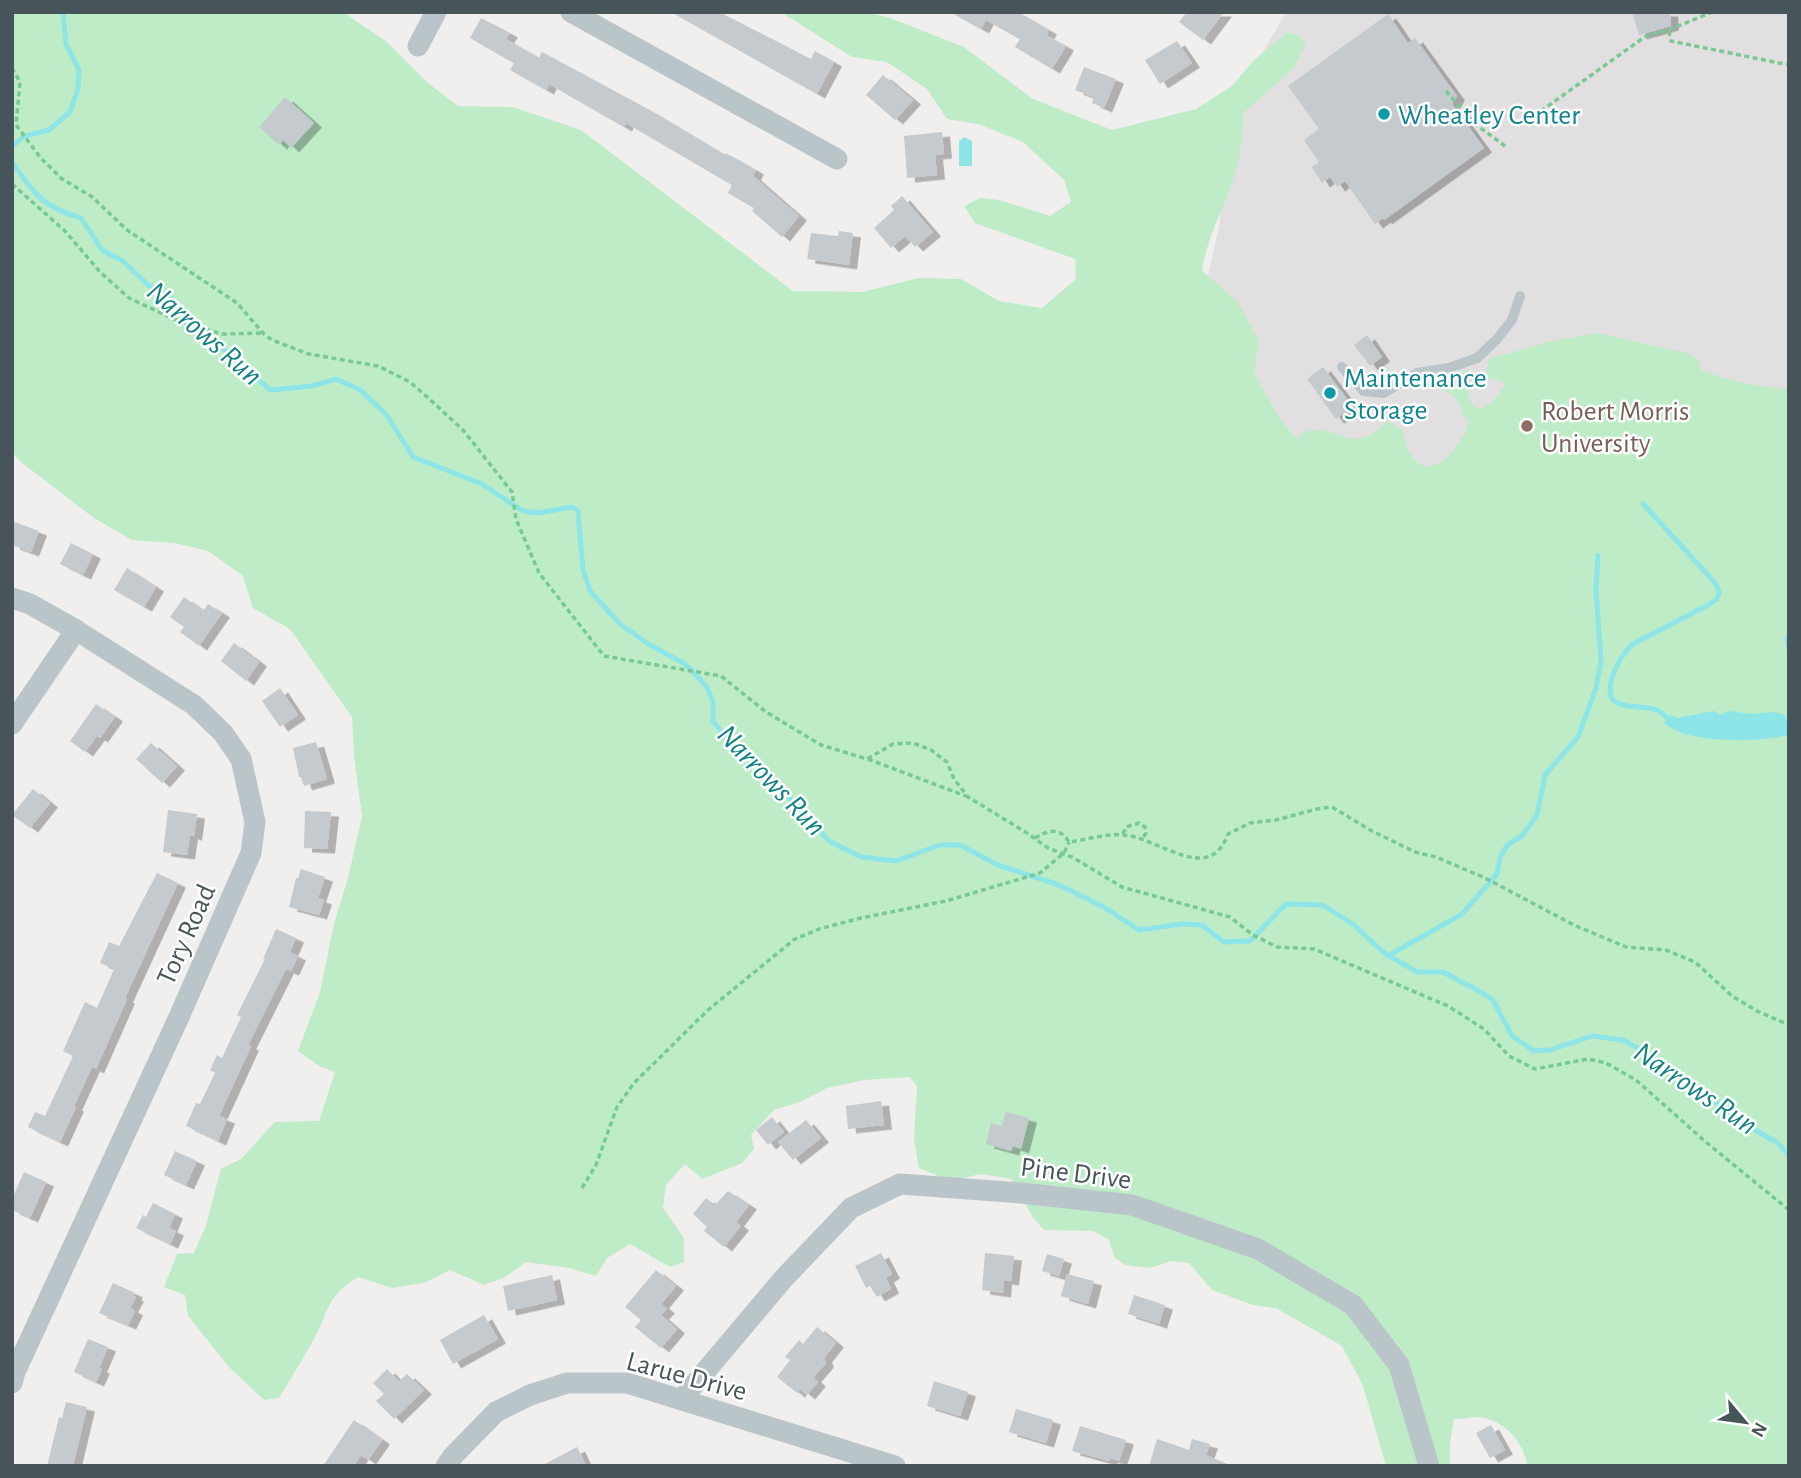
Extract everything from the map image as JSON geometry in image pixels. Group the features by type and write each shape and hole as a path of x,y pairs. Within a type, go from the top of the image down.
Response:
{"street":[{"path":"418,46 436,12"},
{"path":"571,12 837,159"},
{"name":"Tory Road","path":"12,598 30,604 76,630 194,705 223,733 241,759 254,822 251,853 12,1383"},
{"path":"12,724 76,630"},
{"name":"Pine Drive","path":"682,1399 784,1278 851,1208 900,1184 1021,1193 1132,1205 1258,1249 1353,1305 1399,1365 1429,1466"},
{"name":"Larue Drive","path":"446,1466 496,1412 530,1395 567,1383 627,1383 895,1466"}],"lane":[{"path":"1342,367 1364,391 1384,393 1418,373 1449,368 1477,358 1512,320 1520,296"}],"path":[{"path":"1527,121 1646,36 1713,12"},
{"path":"1668,30 1671,41 1789,65"},
{"path":"12,68 20,82 16,125 40,157 62,179 90,196 127,230 237,303 272,340 309,354 378,366 410,382 463,430 512,492 516,519 539,573 604,656 721,676 766,712 821,745 867,759 968,797 1048,848 1064,853 1122,887 1230,917 1253,936 1277,947 1314,950 1448,1006 1484,1029 1509,1056 1535,1069 1588,1059 1606,1063 1636,1080 1789,1210"},
{"path":"1446,91 1475,124 1505,146"},
{"path":"12,184 65,231 100,272 129,298 176,320 222,334 263,333"},
{"path":"867,759 893,744 913,743 932,750 947,762 954,779 968,797"},
{"path":"1069,842 1123,834 1188,857 1208,859 1223,848 1228,834 1250,823 1332,807 1415,852 1436,857 1485,878 1574,925 1626,947 1666,950 1695,962 1732,996 1789,1025"},
{"path":"1123,834 1126,827 1139,823 1145,827 1146,833 1142,839"},
{"path":"1035,838 1054,830 1065,836 1069,842"},
{"path":"582,1188 596,1165 617,1107 634,1083 708,1010 795,939 820,929 946,901 1040,873 1064,853 1069,842"}],"shaded area":[{"name":"Robert Morris University","path":"1286,12 1789,12 1789,665 1334,525 1196,328 1219,227 1233,104"}],"green space":[{"path":"12,12 343,12 387,42 428,83 458,106 513,107 581,130 793,291 862,292 919,278 961,279 999,301 1042,308 1076,279 1075,259 975,223 964,206 980,198 999,200 1050,216 1071,202 1064,180 1023,142 978,124 947,119 927,89 887,62 852,57 781,12 865,12 887,17 964,47 1033,99 1112,130 1196,109 1232,86 1254,60 1288,32 1300,36 1306,44 1294,68 1243,113 1242,141 1236,170 1210,239 1202,271 1237,301 1259,341 1254,372 1279,418 1300,442 1301,433 1314,430 1353,439 1363,438 1388,421 1403,431 1407,448 1415,460 1425,467 1438,464 1446,459 1459,442 1469,419 1463,416 1456,399 1450,394 1435,388 1408,389 1414,384 1428,377 1468,370 1471,403 1480,408 1491,402 1505,384 1500,380 1489,379 1487,368 1491,358 1553,341 1597,333 1690,354 1699,361 1701,370 1723,377 1755,385 1789,389 1789,1466 1527,1466 1519,1443 1509,1431 1495,1422 1476,1417 1454,1419 1450,1466 1386,1466 1363,1386 1342,1346 1276,1308 1253,1305 1212,1290 1189,1263 1171,1261 1150,1268 1126,1265 1115,1258 1109,1240 1093,1231 1044,1230 1034,1219 1011,1179 981,1174 950,1181 919,1168 914,1139 917,1086 909,1077 864,1080 827,1088 800,1102 774,1110 751,1135 754,1149 742,1163 702,1179 685,1164 666,1185 663,1208 684,1238 684,1262 670,1267 630,1244 607,1258 596,1276 569,1268 526,1262 505,1277 484,1285 450,1270 424,1283 392,1288 358,1277 334,1297 314,1339 279,1398 264,1400 229,1367 188,1316 185,1295 164,1287 177,1254 194,1253 206,1225 221,1169 241,1159 275,1122 319,1121 335,1072 319,1066 298,1051 320,992 334,924 362,816 352,717 290,629 253,608 243,576 208,551 174,543 132,540 94,518 22,463 12,452"}],"water":[{"path":"964,137 972,141 972,166 959,166 959,141"},
{"path":"1714,711 1721,715 1729,711 1783,714 1789,721 1789,735 1724,740 1690,735 1664,723 1670,715 1677,718"}],"building":[{"path":"671,12 719,12 811,59 815,51 834,62 817,94"},
{"path":"950,12 1018,12 1049,30 1046,35 1066,46 1052,69 1015,47 1020,39 986,20 981,29"},
{"path":"1187,12 1224,12 1203,40 1179,22"},
{"path":"1632,12 1670,12 1671,26 1639,35"},
{"name":"Wheatley Center","path":"1388,14 1408,43 1415,38 1457,96 1452,104 1484,148 1375,224 1345,181 1337,187 1330,177 1322,183 1312,167 1319,162 1304,140 1319,129 1288,86"},
{"path":"481,18 510,33 506,39 539,58 542,52 756,170 753,176 799,216 782,237 752,211 754,208 728,193 732,185 626,123 624,127 549,84 546,90 510,70 514,63 470,38"},
{"path":"1177,41 1192,63 1160,84 1145,60"},
{"path":"1084,67 1116,79 1104,108 1092,103 1094,97 1075,90"},
{"path":"883,75 913,100 895,120 866,95"},
{"path":"285,97 314,123 291,148 283,140 279,145 259,127"},
{"path":"942,132 944,154 935,155 937,175 907,178 904,136"},
{"path":"902,196 933,232 915,247 905,236 891,248 874,228 894,210 891,206"},
{"path":"839,231 853,233 849,265 807,259 811,233 838,236"},
{"path":"1367,335 1382,357 1370,366 1354,345"},
{"name":"Maintenance Storage","path":"1323,367 1353,407 1336,419 1307,379"},
{"path":"12,521 39,531 31,552 12,545"},
{"path":"71,543 93,554 83,575 60,564"},
{"path":"127,568 156,587 144,607 114,590"},
{"path":"184,597 203,611 208,604 222,613 199,646 180,632 184,627 170,617"},
{"path":"234,643 259,662 246,681 221,661"},
{"path":"280,688 298,715 280,727 262,701"},
{"path":"96,704 115,717 100,738 97,736 85,752 70,741"},
{"path":"316,742 327,779 304,786 299,777 293,748"},
{"path":"151,743 177,766 162,783 136,759"},
{"path":"33,789 50,803 30,828 12,815"},
{"path":"168,810 197,814 194,836 190,835 187,855 163,852"},
{"path":"305,811 331,812 327,849 304,848"},
{"path":"301,869 325,877 318,898 324,900 319,915 289,907"},
{"path":"157,873 178,883 125,998 127,999 96,1069 92,1067 60,1142 28,1127 35,1112 45,1116 73,1056 63,1051 85,1002 97,1008 114,969 100,963 109,942 119,946"},
{"path":"276,929 296,938 290,952 298,956 291,971 286,969 248,1045 251,1046 219,1116 227,1119 218,1141 186,1126 196,1103 200,1104 215,1073 210,1070 217,1055 222,1058 241,1017 237,1015 265,959"},
{"path":"881,1101 884,1125 848,1129 846,1106"},
{"path":"1006,1112 1029,1118 1021,1149 1013,1146 1011,1151 986,1144 991,1123 1002,1126"},
{"path":"772,1117 784,1132 768,1145 756,1130"},
{"path":"806,1120 821,1138 793,1160 778,1142"},
{"path":"175,1151 197,1161 186,1185 164,1175"},
{"path":"24,1172 46,1182 30,1218 12,1210 12,1199"},
{"path":"728,1191 749,1205 736,1222 741,1226 724,1247 704,1231 707,1227 693,1214 706,1198 715,1205"},
{"path":"153,1203 175,1214 169,1228 176,1231 170,1244 136,1228"},
{"path":"881,1253 892,1274 886,1278 891,1289 877,1297 870,1286 866,1288 855,1266"},
{"path":"985,1253 1014,1256 1011,1281 1004,1280 1003,1293 982,1290"},
{"path":"1047,1254 1064,1259 1059,1276 1042,1271"},
{"path":"656,1270 676,1286 661,1304 667,1309 661,1315 677,1329 661,1348 635,1327 641,1320 625,1307"},
{"path":"1067,1274 1094,1281 1088,1304 1061,1296"},
{"path":"552,1275 557,1300 508,1311 503,1286"},
{"path":"113,1283 135,1293 133,1296 136,1297 130,1308 135,1311 128,1325 99,1313"},
{"path":"1134,1295 1165,1305 1159,1324 1128,1314"},
{"path":"484,1315 498,1339 453,1364 440,1340"},
{"path":"817,1327 836,1343 824,1358 826,1363 813,1378 818,1382 807,1395 800,1389 797,1393 777,1377 790,1360 785,1357 799,1340 803,1344"},
{"path":"88,1339 108,1347 96,1382 74,1372"},
{"path":"387,1369 399,1381 407,1374 424,1390 394,1419 376,1401 384,1394 373,1383"},
{"path":"934,1381 968,1392 960,1416 927,1406"},
{"path":"66,1402 87,1407 73,1466 47,1466 59,1417 62,1418"},
{"path":"1016,1409 1053,1420 1046,1443 1009,1432"},
{"path":"354,1420 382,1440 368,1460 361,1455 354,1466 323,1466"},
{"path":"1491,1425 1505,1450 1490,1458 1476,1433"},
{"path":"1080,1426 1126,1440 1119,1461 1072,1451"},
{"path":"1157,1439 1189,1450 1192,1439 1210,1444 1206,1455 1232,1466 1149,1466"},
{"path":"577,1447 586,1466 541,1466"}],"waterway":[{"path":"12,146 25,136 49,130 70,112 78,89 79,70 66,44 63,12"},
{"name":"Narrows Run","path":"12,162 40,198 57,209 81,218 102,250 123,261 148,285 172,299 207,331 235,362 271,390 312,386 336,379 360,390 386,414 413,457 482,484 523,511 538,513 572,507 578,511 583,570 590,591 621,625 685,664 694,673 706,686 713,701 713,721 729,741 757,763 829,841 861,857 896,861 940,845 960,845 998,865 1059,885 1102,906 1139,930 1182,924 1202,925 1224,942 1250,941 1286,904 1323,905 1354,925 1383,952 1417,972 1443,972 1493,1000 1512,1036 1534,1051 1550,1050 1592,1036 1623,1040 1652,1056 1748,1126 1778,1143 1789,1156"},
{"path":"1643,504 1709,576 1719,593 1717,599 1708,605 1633,644 1615,670 1610,686 1613,700 1626,706 1654,709 1666,717"},
{"path":"1388,956 1462,914 1497,874 1500,858 1507,845 1522,836 1537,815 1545,775 1578,737 1596,688 1601,661 1596,590 1598,555"},
{"path":"1789,636 1789,650"}],"place":[{"name":"Wheatley Center","path":"1384,114"},
{"name":"Maintenance Storage","path":"1330,393"},
{"name":"Robert Morris University","path":"1527,426"}]}
